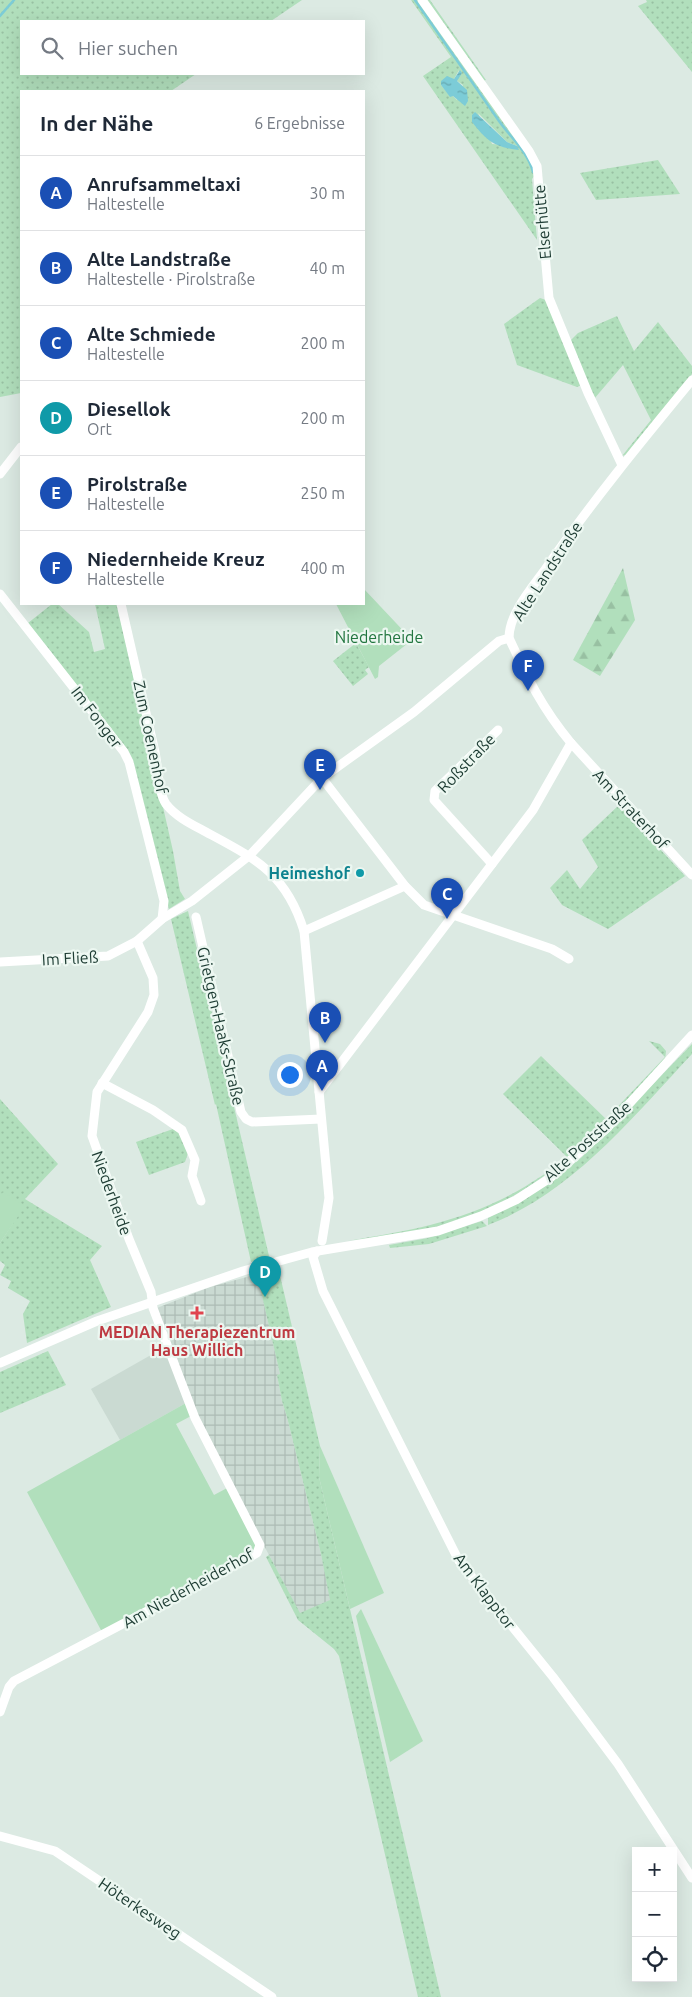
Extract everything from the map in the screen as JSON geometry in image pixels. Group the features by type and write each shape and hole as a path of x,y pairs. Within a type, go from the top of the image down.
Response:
{"street":[{"name":"Elserhütte","path":"422,0 529,151 537,166 549,298 584,384 622,465"},
{"name":"Alte Landstraße","path":"571,743 552,720 535,693 509,638 509,631 517,612 566,539 622,465 692,380"},
{"path":"0,474 20,448"},
{"name":"Im Fonger","path":"0,594 124,752 129,762 164,901 162,919"},
{"name":"Zum Coenenhof","path":"120,605 165,803 177,815 250,855 275,877 289,894 304,931 319,1092"},
{"path":"137,941 162,919 192,901 250,855 322,778 414,712 499,641 509,638"},
{"name":"Roßstraße","path":"492,864 434,800 435,791 498,730"},
{"path":"322,1240 329,1198 319,1092 533,810 571,743"},
{"name":"Am Straterhof","path":"571,743 692,875"},
{"path":"322,778 405,886 424,905 552,949 569,959"},
{"path":"304,931 405,886"},
{"name":"Grietgen-Haaks-Straße","path":"196,917 240,1112 246,1119 252,1122 321,1119"},
{"name":"Im Fließ","path":"0,962 108,956 137,941"},
{"name":"Niederheide","path":"137,941 153,978 154,995 148,1012 97,1092 92,1136 151,1292 152,1301"},
{"name":"Alte Poststraße","path":"0,1363 74,1329 243,1271 317,1250 438,1230 481,1216 516,1200 550,1178 607,1128 692,1035"},
{"path":"102,1082 153,1110 182,1130 195,1160 192,1176 201,1201"},
{"name":"Am Klapptor","path":"317,1250 313,1258 323,1291 459,1560 553,1677 618,1764 692,1878"},
{"name":"Am Niederheiderhof","path":"0,1712 9,1687 16,1680 252,1556 259,1548 259,1540 195,1418 152,1301"},
{"name":"Höterkesweg","path":"0,1836 55,1851 272,1997"}],"shaded area":[{"path":"254,1275 255,1278 258,1277 280,1374 277,1375 282,1401 331,1600 300,1614 199,1422 157,1308 210,1287"},
{"path":"165,1347 186,1403 120,1440 91,1389"}],"green space":[{"path":"0,0 302,0 272,20 20,20 20,75 195,75 172,90 20,90 20,393 0,397"},
{"path":"411,0 419,0 527,152 536,174 532,179 537,240 423,76 451,57","holes":["459,70 457,81 463,85 457,100 450,96 441,85 454,79","478,113 507,142 517,146 492,144"]},
{"path":"426,0 430,0 486,80 483,81 539,161 541,170"},
{"path":"646,0 692,0 692,72 638,6 647,2"},
{"path":"658,160 680,194 596,200 580,173"},
{"path":"540,298 546,300 582,385 577,387 517,365 504,324"},
{"path":"617,316 634,351 658,322 692,366 692,374 628,454 622,456 651,420 623,365 594,399 570,341 578,333"},
{"path":"623,568 635,620 600,676 573,660"},
{"name":"Niederheide","path":"365,590 412,640 379,666 378,677 375,679 337,605 365,605"},
{"path":"51,605 59,605 89,632 94,652 105,649 95,605 117,605 173,851 180,891 185,899 169,909 127,749 28,623"},
{"path":"356,643 369,667 365,670 368,674 353,686 333,661"},
{"path":"619,805 685,876 608,929 562,905 550,888 567,870 580,889 598,867 582,840"},
{"path":"188,911 269,1256 251,1262 216,1104 171,919"},
{"path":"649,1041 660,1044 666,1051 665,1060 591,1136 566,1159 539,1180 510,1198 478,1213 444,1225 408,1233 347,1241 395,1233 461,1216 504,1198 542,1176 567,1157 503,1094 541,1056 606,1119 665,1057"},
{"path":"692,1044 692,1054 599,1152 547,1194 518,1211 488,1225 488,1218 537,1191 582,1157"},
{"path":"0,1099 58,1164 25,1199 102,1246 90,1260 111,1307 27,1343 23,1314 30,1301 8,1288 11,1281 0,1275 5,1265 0,1261 0,1243 24,1206 0,1197"},
{"path":"173,1129 181,1133 188,1153 185,1162 149,1175 136,1142"},
{"path":"3,1192 25,1206 0,1243 0,1197"},
{"path":"482,1221 487,1226 429,1244 390,1248 389,1245 428,1238"},
{"path":"278,1267 320,1446 319,1477 441,1997 418,1997 339,1656 334,1649 298,1620 266,1557 269,1555 300,1613 330,1600 321,1554 282,1401 277,1375 280,1374 258,1278 255,1278 254,1275"},
{"path":"48,1351 66,1385 0,1413 0,1372"},
{"path":"186,1403 191,1416 176,1424 214,1495 229,1487 259,1545 257,1551 102,1632 27,1492"},
{"path":"320,1446 384,1593 350,1609 319,1477"},
{"path":"361,1609 423,1741 390,1762 356,1616"}],"water":[{"path":"460,70 462,73 457,81 467,90 468,101 465,106 453,96 450,97 441,85 441,81 447,76 454,79"},
{"path":"475,112 507,142 517,146 519,150 497,145 482,134 472,122 472,115"}],"waterway":[{"path":"0,16 14,0"},
{"path":"415,0 499,121 523,152 533,172"}],"place":[{"name":"Niedernheide Kreuz","path":"528,691"},
{"name":"Pirolstraße","path":"320,790"},
{"name":"Heimeshof","path":"360,873"},
{"name":"Alte Schmiede","path":"447,919"},
{"name":"Alte Landstraße","path":"325,1043"},
{"name":"Anrufsammeltaxi","path":"322,1091"},
{"name":"Diesellok","path":"265,1297"},
{"name":"MEDIAN Therapiezentrum Haus Willich","path":"197,1313"}]}
